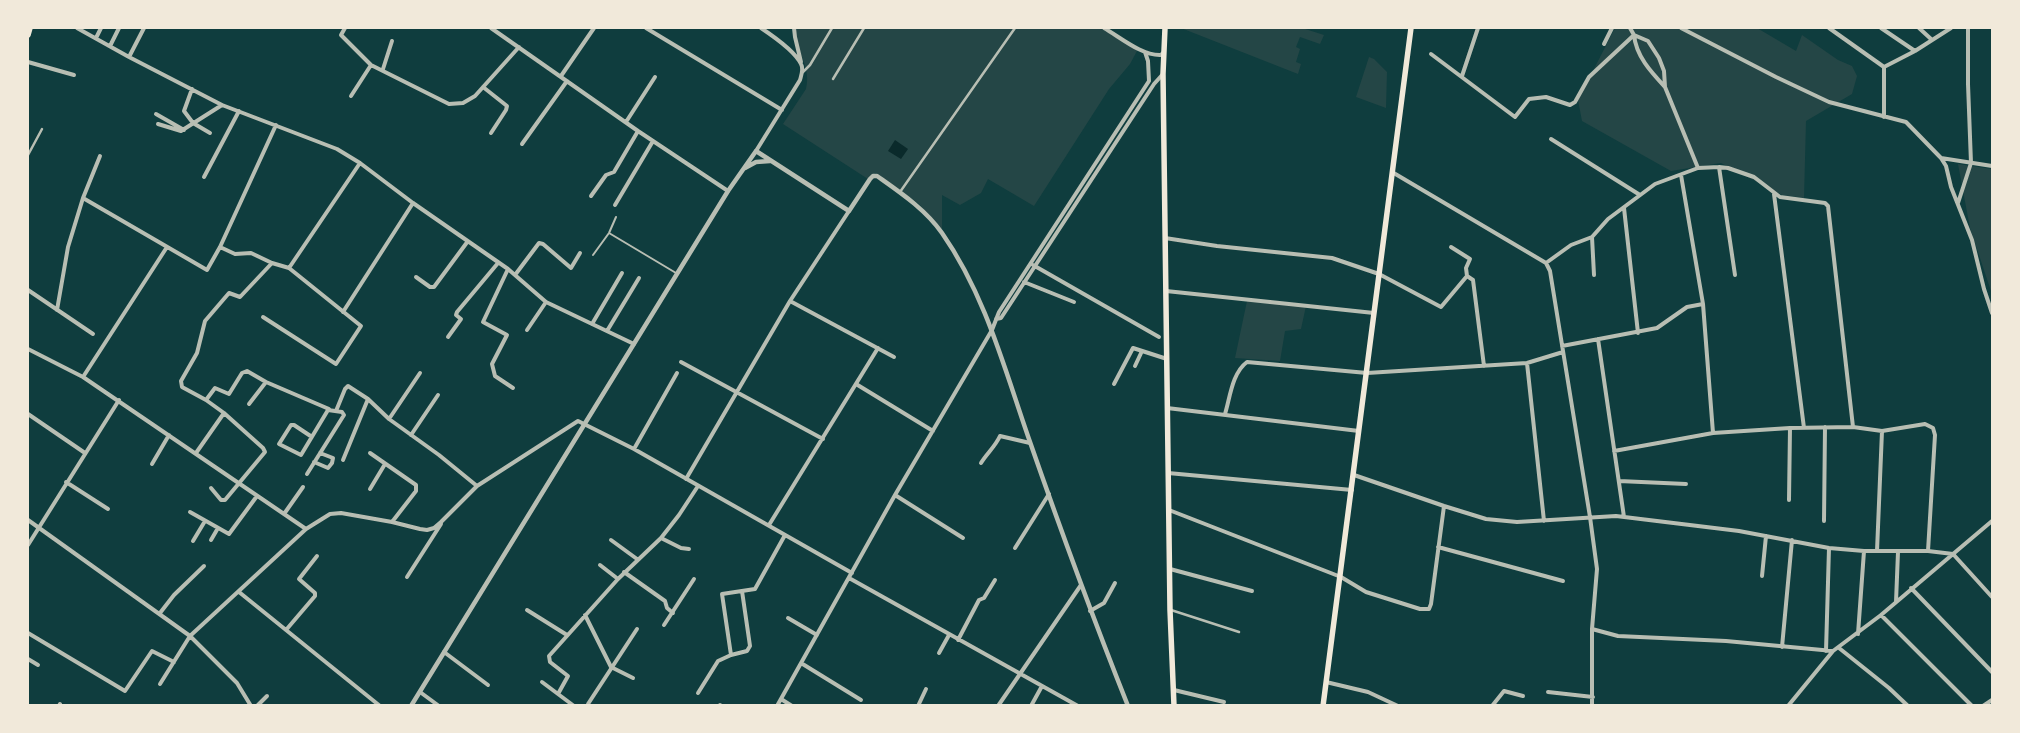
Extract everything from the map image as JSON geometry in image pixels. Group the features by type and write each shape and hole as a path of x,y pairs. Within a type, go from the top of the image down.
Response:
{"main road":[{"path":"28,35 30,28"},
{"path":"1165,28 1163,74 1168,473 1170,610 1174,706"},
{"path":"1323,706 1411,28"}],"street":[{"path":"77,28 222,105 337,149 360,163 413,203 508,269 546,302 634,344"},
{"path":"96,38 101,28"},
{"path":"110,46 119,28"},
{"path":"129,57 144,28"},
{"path":"345,28 341,35 371,64 449,104 463,103 483,87 519,47"},
{"path":"491,28 638,131 728,191"},
{"path":"561,76 594,28"},
{"path":"646,28 782,110"},
{"path":"761,28 778,40 802,64"},
{"path":"411,706 728,191 756,151 800,80 802,64 794,37 794,28"},
{"path":"802,74 810,65 832,28"},
{"path":"833,79 864,28"},
{"path":"900,192 1015,28"},
{"path":"1104,28 1145,52 1161,55 1164,51"},
{"path":"1462,76 1478,28"},
{"path":"1604,44 1612,28"},
{"path":"1630,28 1634,35 1635,46 1643,60 1665,87 1698,168"},
{"path":"1681,28 1829,102 1906,122 1941,158 1946,166 1951,187 1972,240 1992,313"},
{"path":"1829,28 1884,67"},
{"path":"1881,28 1915,51"},
{"path":"1919,28 1931,39"},
{"path":"1884,67 1915,51 1951,28"},
{"path":"1958,203 1971,163 1968,28"},
{"path":"1432,54 1517,117 1529,99 1546,97 1570,104 1575,102 1589,77 1634,35"},
{"path":"1634,35 1648,41 1659,58 1664,72 1665,87"},
{"path":"383,69 392,41"},
{"path":"996,319 1001,318 1149,81 1148,61 1145,52"},
{"path":"28,62 74,75"},
{"path":"351,96 371,64"},
{"path":"1884,67 1884,117"},
{"path":"777,706 895,495 992,330 999,312 1033,265 1154,84 1163,74"},
{"path":"626,122 655,77"},
{"path":"522,144 568,81"},
{"path":"483,87 507,106 491,133"},
{"path":"192,89 184,111 193,122 210,133"},
{"path":"158,124 181,131 222,105"},
{"path":"204,177 239,111"},
{"path":"156,114 184,130"},
{"path":"83,198 207,270 220,247 276,125"},
{"path":"28,156 42,129"},
{"path":"591,196 606,175 614,172 638,131"},
{"path":"1551,139 1640,195"},
{"path":"615,205 654,141"},
{"path":"756,151 849,211"},
{"path":"57,310 68,248 83,198 100,156"},
{"path":"1941,158 1992,166"},
{"path":"744,168 756,162 770,161"},
{"path":"289,268 360,163"},
{"path":"1546,263 1571,245 1592,236 1608,219 1655,184 1698,168 1719,167 1754,177 1780,197 1826,203 1828,206 1853,427"},
{"path":"1719,167 1735,274"},
{"path":"1392,172 1546,263 1550,272 1597,569 1592,629 1592,706"},
{"path":"1681,175 1703,304 1713,433"},
{"path":"686,479 790,301 870,179 873,176 877,176 900,192 930,218 942,233 970,280 992,330 1090,611 1128,706"},
{"path":"1774,194 1804,428"},
{"path":"343,312 413,203"},
{"path":"1624,208 1638,332"},
{"path":"1592,236 1594,276"},
{"path":"1165,238 1217,246 1332,258 1379,274 1441,307 1467,276 1466,268 1470,259 1451,248"},
{"path":"416,277 430,287 434,287 468,241"},
{"path":"515,275 539,243 543,244 569,267 573,266 580,254"},
{"path":"83,377 167,247"},
{"path":"220,247 235,254 251,253 272,263 289,268 361,326 336,364 263,317"},
{"path":"211,488 223,501 265,452 263,448 224,413 206,400 182,387 181,381 197,353 206,321 229,293 240,297 272,263"},
{"path":"448,337 461,319 457,312 498,263"},
{"path":"1033,265 1159,336"},
{"path":"508,269 484,322 507,335 492,364 496,376 513,388"},
{"path":"592,324 622,274"},
{"path":"1467,276 1473,280 1484,366"},
{"path":"607,331 639,278"},
{"path":"1024,282 1074,302"},
{"path":"28,290 93,334"},
{"path":"1166,291 1374,313"},
{"path":"790,301 894,357"},
{"path":"527,330 546,302"},
{"path":"1562,346 1658,328 1687,307 1703,304"},
{"path":"1598,339 1624,517"},
{"path":"769,525 878,348"},
{"path":"1114,384 1133,348 1167,359"},
{"path":"28,349 83,377 119,400 306,529"},
{"path":"1135,366 1142,351"},
{"path":"1225,414 1235,380 1247,362 1367,372 1527,363 1563,352"},
{"path":"681,362 823,439"},
{"path":"1527,363 1544,521"},
{"path":"206,400 215,388 229,394 244,370 266,382 329,409 342,412 344,415 307,474"},
{"path":"389,419 420,372"},
{"path":"634,449 677,373"},
{"path":"250,404 266,382"},
{"path":"856,384 933,431"},
{"path":"336,411 344,389 348,386 368,398 389,419 477,486"},
{"path":"411,434 438,395"},
{"path":"343,460 368,398"},
{"path":"28,545 119,400"},
{"path":"1168,408 1360,431"},
{"path":"312,437 291,425 279,442 280,445 301,455 312,437 329,409"},
{"path":"196,453 224,413"},
{"path":"28,414 84,453"},
{"path":"407,576 442,522 477,486 578,421 634,449 852,572"},
{"path":"1614,451 1713,433 1825,427 1882,430 1925,424 1933,428 1935,435 1928,550"},
{"path":"1824,521 1825,427"},
{"path":"1789,500 1790,428"},
{"path":"1877,551 1882,430"},
{"path":"152,464 169,435"},
{"path":"981,463 987,452 994,449 1000,436 1030,443"},
{"path":"314,462 328,468 332,463 333,458 320,453"},
{"path":"370,453 416,485 417,488 392,522"},
{"path":"370,489 385,464"},
{"path":"1168,473 1352,490"},
{"path":"1354,475 1486,519 1517,522 1590,517 1624,517 1766,536 1829,548 1898,552 1928,550 1953,554 1992,597"},
{"path":"1619,481 1686,484"},
{"path":"66,482 108,508"},
{"path":"558,694 568,676 550,662 550,656 624,572 661,538 698,486"},
{"path":"284,514 303,487"},
{"path":"1015,548 1049,494"},
{"path":"895,495 963,538"},
{"path":"190,512 229,534 257,496"},
{"path":"1169,510 1341,577 1366,592 1420,609 1429,609 1444,506"},
{"path":"160,684 190,636 306,529 330,514 364,516 427,530 442,522"},
{"path":"28,520 190,636 236,683 251,706"},
{"path":"193,540 205,521"},
{"path":"1788,706 1833,651 1882,615 1911,588 1992,522"},
{"path":"210,540 218,528"},
{"path":"731,654 722,594 755,589 785,535"},
{"path":"1762,576 1766,536"},
{"path":"661,538 681,548 689,549"},
{"path":"611,540 637,559"},
{"path":"1782,647 1792,540"},
{"path":"1438,547 1563,581"},
{"path":"1826,651 1829,548"},
{"path":"1858,634 1864,551"},
{"path":"1896,602 1898,552"},
{"path":"286,630 315,596 315,593 299,580 317,556"},
{"path":"600,565 618,579"},
{"path":"160,613 174,595 204,566"},
{"path":"1170,569 1252,591"},
{"path":"624,572 665,600 667,608 673,612"},
{"path":"849,578 1078,706"},
{"path":"664,625 694,579"},
{"path":"958,640 979,600 984,598 995,580"},
{"path":"1090,611 1104,603 1115,583"},
{"path":"998,706 1018,674 1081,585"},
{"path":"1911,588 1992,672"},
{"path":"698,694 718,661 731,654 747,651 750,646 742,591"},
{"path":"239,592 380,706"},
{"path":"527,610 568,636"},
{"path":"1170,610 1238,632"},
{"path":"585,615 611,667 633,678"},
{"path":"1882,615 1972,706"},
{"path":"788,618 817,634"},
{"path":"1592,629 1618,636 1726,641 1833,651"},
{"path":"588,704 637,630"},
{"path":"28,633 125,691 152,650 174,662"},
{"path":"939,653 949,635"},
{"path":"1839,648 1889,688 1908,706"},
{"path":"444,652 488,685"},
{"path":"28,659 38,665"},
{"path":"801,663 861,700"},
{"path":"542,682 574,706"},
{"path":"1326,682 1368,692 1398,706"},
{"path":"1031,706 1042,686"},
{"path":"918,706 926,689"},
{"path":"1174,690 1224,702"},
{"path":"420,692 439,706"},
{"path":"1492,706 1504,692 1523,696"},
{"path":"1548,692 1593,697"},
{"path":"257,706 267,696"},
{"path":"781,699 792,706"},
{"path":"1067,706 1070,701"},
{"path":"1983,706 1992,702"}],"lane":[{"path":"593,255 609,233 616,217"},
{"path":"609,233 678,274"}],"shaded area":[{"path":"796,28 1100,28 1138,49 1130,64 1109,89 1034,206 988,179 981,193 960,205 942,195 942,230 919,204 876,173 868,179 783,124 806,89 807,73 796,36"},
{"path":"1181,28 1302,28 1324,35 1320,44 1300,37 1296,47 1300,49 1296,62 1301,64 1298,74"},
{"path":"1615,28 1757,28 1796,51 1802,35 1838,60 1852,66 1857,76 1852,94 1806,121 1804,198 1782,195 1721,163 1671,171 1582,121 1578,100"},
{"path":"1369,57 1374,59 1387,72 1386,108 1356,97"},
{"path":"895,140 908,149 901,159 888,151"},
{"path":"1958,164 1992,169 1992,294 1970,228"},
{"path":"1247,301 1306,306 1301,329 1285,331 1280,361 1235,358"}]}
